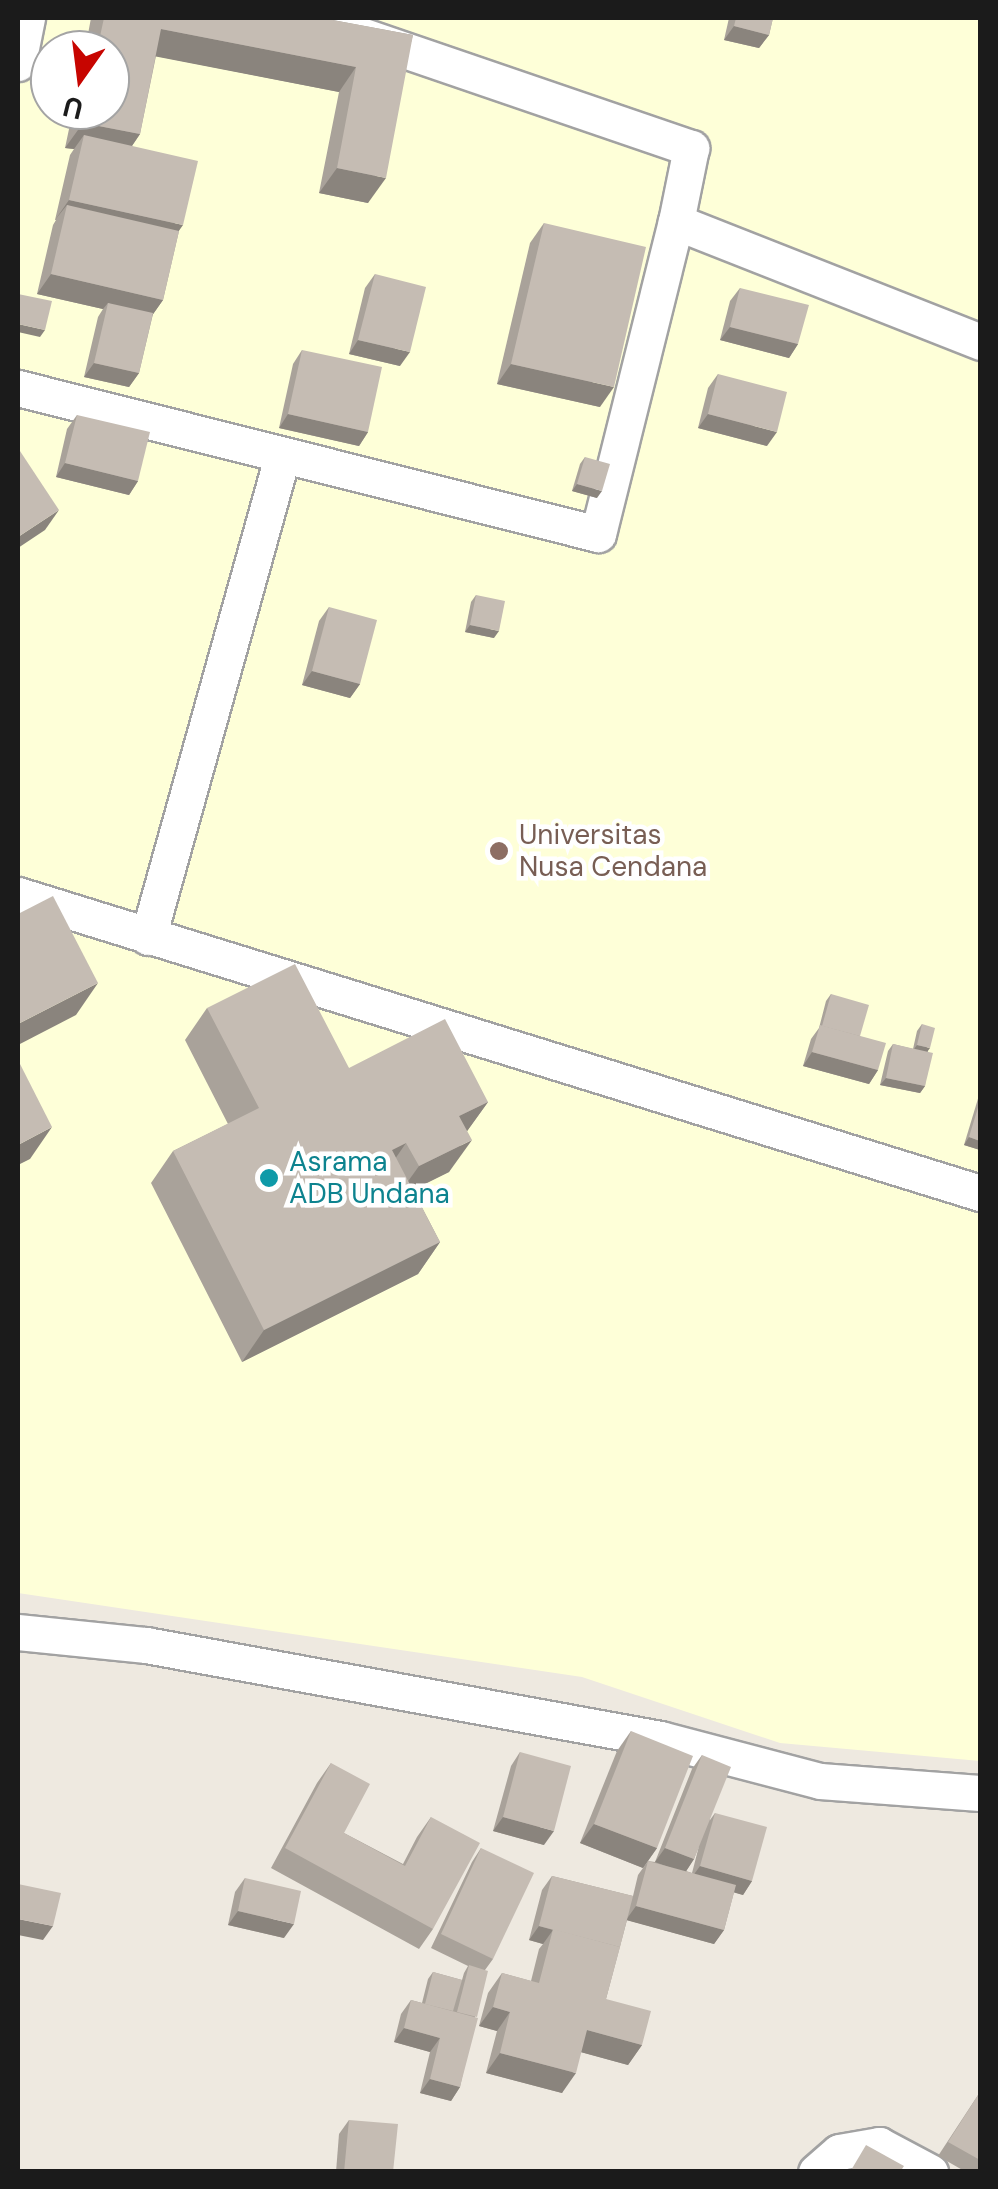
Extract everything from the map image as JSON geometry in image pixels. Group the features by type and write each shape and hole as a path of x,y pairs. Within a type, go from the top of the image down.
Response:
{"street":[{"path":"18,63 27,18"},
{"path":"18,388 598,534 691,148 311,18"},
{"path":"676,222 980,342"},
{"path":"148,938 282,457"},
{"path":"18,895 980,1192"},
{"path":"18,1632 146,1646 660,1739 820,1781 980,1793"},
{"path":"816,2172 838,2152 880,2146 930,2172"}],"shaded area":[{"name":"Universitas Nusa Cendana","path":"18,18 980,18 980,1761 780,1743 582,1677 18,1593"}],"building":[{"path":"104,18 322,18 413,35 386,178 337,168 356,67 161,29 140,134 119,130 130,130 130,30 101,30"},
{"path":"736,18 773,18 769,35 734,26"},
{"path":"84,135 198,161 183,225 69,200"},
{"path":"67,205 179,231 163,300 51,274"},
{"path":"544,223 646,247 614,387 511,364"},
{"path":"375,274 426,287 410,352 358,340"},
{"path":"740,288 809,305 798,344 730,327"},
{"path":"18,294 52,301 45,330 18,324"},
{"path":"108,303 153,313 139,373 94,363"},
{"path":"302,350 382,367 368,432 288,414"},
{"path":"718,374 787,392 777,432 708,414"},
{"path":"77,415 150,432 138,481 65,463"},
{"path":"18,448 59,510 18,537"},
{"path":"585,457 610,464 602,491 577,484"},
{"path":"476,595 505,601 499,631 470,625"},
{"path":"329,607 377,620 360,684 312,671"},
{"path":"53,896 98,983 18,1024 18,914"},
{"name":"Asrama ADB Undana","path":"295,964 349,1068 445,1019 488,1102 459,1116 472,1140 419,1166 406,1143 392,1150 440,1242 264,1330 173,1151 259,1108 207,1008"},
{"path":"831,994 869,1005 860,1036 822,1026"},
{"path":"922,1024 935,1028 930,1048 917,1045"},
{"path":"820,1025 886,1043 878,1070 812,1052"},
{"path":"893,1044 933,1053 925,1086 886,1078"},
{"path":"18,1060 52,1127 18,1145"},
{"path":"980,1101 980,1141 969,1137"},
{"path":"631,1731 693,1756 657,1848 594,1824"},
{"path":"520,1752 571,1766 554,1831 503,1817"},
{"path":"702,1755 731,1767 694,1859 665,1848"},
{"path":"331,1763 370,1784 344,1833 405,1866 431,1817 480,1843 433,1929 285,1848"},
{"path":"715,1813 767,1827 752,1881 700,1866"},
{"path":"481,1848 534,1873 493,1959 441,1934"},
{"path":"648,1861 736,1885 724,1930 636,1906"},
{"path":"552,1876 633,1896 620,1947 539,1926"},
{"path":"245,1878 301,1891 294,1924 238,1911"},
{"path":"18,1884 61,1893 53,1926 18,1919"},
{"path":"553,1929 620,1947 606,1999 651,2011 642,2045 587,2030 576,2073 500,2053 510,2012 493,2007 502,1973 539,1983"},
{"path":"469,1965 488,1971 477,2017 457,2012"},
{"path":"433,1972 462,1980 453,2011 425,2004"},
{"path":"411,2000 478,2018 460,2087 430,2079 440,2038 404,2028"},
{"path":"980,2092 980,2160 948,2142"},
{"path":"349,2120 398,2124 393,2172 344,2172"},
{"path":"866,2145 904,2166 900,2172 850,2172"}],"place":[{"name":"Universitas Nusa Cendana","path":"499,851"},
{"name":"Asrama ADB Undana","path":"269,1178"}]}
